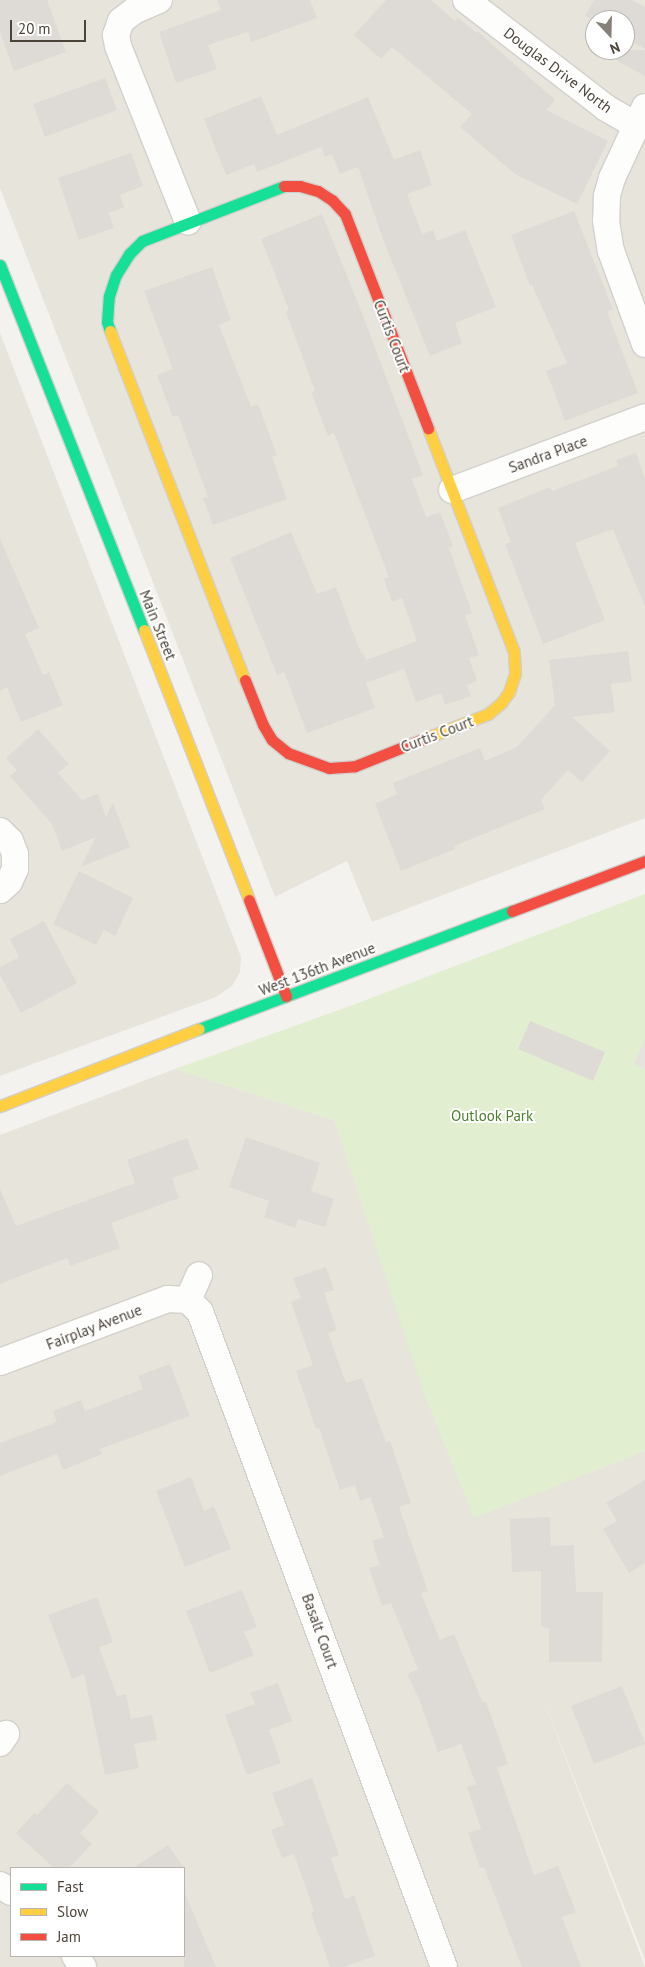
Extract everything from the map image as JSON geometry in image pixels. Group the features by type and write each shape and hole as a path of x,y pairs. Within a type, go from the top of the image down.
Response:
{"street":[{"path":"159,0 135,10 121,21 116,35 168,176 188,222"},
{"name":"Douglas Drive North","path":"466,0 606,108 640,116"},
{"path":"640,116 612,178 607,196 606,222 611,251 645,344"},
{"name":"Curtis Court","path":"284,186 300,186 318,191 332,200 344,214 514,652 515,672 509,692 501,703 488,714 356,766 329,768 288,753 272,740 263,725 107,322 109,296 116,275 129,254 142,241 188,222 284,186"},
{"name":"Main Street","path":"0,265 207,789 286,996"},
{"name":"Sandra Place","path":"452,490 645,418"},
{"path":"0,831 10,841 15,854 15,869 9,882 0,890"},
{"name":"West 136th Avenue","path":"0,1106 645,861"},
{"path":"188,1300 199,1275"},
{"name":"Fairplay Avenue","path":"0,1362 168,1299 188,1300"},
{"name":"Basalt Court","path":"188,1300 200,1312 238,1410 444,1967"}],"shaded area":[{"path":"0,0 645,0 645,818 372,922 347,861 275,897 0,188"},
{"path":"0,333 241,957 240,972 232,986 216,997 0,1076"},
{"path":"645,1039 645,1069 634,1064"},
{"path":"175,1069 334,1120 474,1517 645,1451 645,1960 537,1683 645,1967 0,1967 0,1135"}],"green space":[{"name":"Outlook Park","path":"645,894 645,1451 474,1518 423,1391 334,1120 175,1069 350,1006"}],"building":[{"path":"0,0 47,0 66,52 14,71 0,32"},
{"path":"217,0 310,0 317,18 251,42 248,32 208,45 217,69 176,83 159,32 221,10"},
{"path":"386,0 431,0 455,21 458,18 477,31 555,100 546,110 608,141 577,204 515,174 460,127 472,114 392,47 381,59 354,35"},
{"path":"594,0 632,0 645,7 645,49 635,44 635,10 588,10"},
{"path":"635,50 645,50 645,76 616,60 635,60"},
{"path":"105,78 117,110 45,137 33,104"},
{"path":"261,96 277,135 368,97 394,160 420,150 432,185 407,194 422,234 433,230 437,241 465,230 496,307 455,323 462,343 430,356 383,239 358,167 340,174 332,154 325,157 321,147 257,172 254,164 226,175 204,119"},
{"path":"131,153 143,186 120,195 124,207 109,213 114,228 79,240 58,178"},
{"path":"574,211 613,309 607,312 638,393 565,421 546,371 567,363 532,285 530,286 511,235"},
{"path":"322,214 360,308 423,475 412,479 426,517 440,512 453,546 449,548 472,613 465,615 479,655 469,658 477,681 467,685 471,696 445,705 441,693 416,702 404,669 366,683 375,708 307,733 284,672 277,675 230,558 291,532 317,594 336,587 361,653 363,653 366,660 417,641 402,598 392,602 384,579 389,577 334,433 328,436 311,392 315,391 286,312 289,310 261,239"},
{"path":"212,267 231,320 219,325 251,407 258,404 277,455 272,457 287,499 213,525 203,498 208,497 178,415 173,417 157,375 173,369 144,291"},
{"path":"636,453 645,478 645,607 613,529 575,543 605,620 543,644 505,544 511,542 498,508 550,487 552,491 618,466 616,460"},
{"path":"0,539 39,628 25,634 43,675 49,672 63,705 21,722 7,687 0,691"},
{"path":"628,651 632,681 611,684 615,712 572,717 610,751 582,782 568,770 541,800 545,809 454,846 455,849 401,871 375,804 397,794 393,783 480,748 485,761 517,747 555,705 549,660"},
{"path":"38,729 69,764 58,773 82,800 98,794 106,817 113,803 130,847 81,867 96,837 62,851 52,824 10,776 17,770 6,758"},
{"path":"79,871 133,898 115,936 104,930 96,945 53,924"},
{"path":"44,921 77,983 21,1013 0,975 0,967 19,957 10,939"},
{"path":"530,1021 605,1052 593,1081 518,1049"},
{"path":"246,1137 320,1163 311,1191 334,1199 325,1227 298,1219 295,1228 264,1217 269,1201 229,1187"},
{"path":"187,1138 199,1169 172,1178 179,1198 111,1223 120,1248 70,1266 67,1258 0,1284 0,1189 16,1226 135,1183 127,1160"},
{"path":"326,1267 334,1290 324,1293 337,1330 328,1333 346,1383 362,1378 386,1442 390,1441 411,1503 399,1507 428,1591 421,1593 440,1640 454,1634 483,1703 486,1702 508,1764 497,1768 534,1875 558,1866 576,1912 562,1917 581,1967 522,1967 484,1867 480,1868 468,1833 481,1829 467,1787 476,1784 461,1744 438,1752 419,1699 407,1674 418,1669 391,1603 382,1606 369,1568 380,1565 372,1541 384,1537 370,1497 360,1501 355,1485 340,1490 319,1428 316,1429 296,1371 313,1365 291,1302 301,1298 293,1278"},
{"path":"170,1364 190,1416 100,1449 102,1454 63,1470 57,1454 0,1476 0,1443 57,1422 53,1411 81,1400 85,1411 143,1389 138,1376"},
{"path":"191,1477 204,1511 214,1506 231,1549 185,1567 156,1491"},
{"path":"645,1480 645,1563 629,1573 603,1529 617,1521 606,1503"},
{"path":"550,1517 551,1546 574,1545 576,1592 603,1592 602,1662 549,1662 549,1628 541,1627 541,1571 512,1572 510,1519"},
{"path":"242,1590 257,1627 244,1632 254,1655 210,1673 186,1611"},
{"path":"97,1597 113,1642 99,1647 117,1696 126,1694 131,1719 152,1715 157,1740 134,1744 139,1768 105,1775 84,1674 72,1679 48,1615"},
{"path":"278,1683 292,1721 269,1730 281,1763 247,1775 225,1715 255,1704 250,1693"},
{"path":"622,1686 645,1744 594,1764 571,1706"},
{"path":"312,1778 339,1855 331,1858 345,1899 354,1895 375,1956 343,1967 330,1967 311,1913 314,1911 294,1854 282,1858 271,1830 284,1825 272,1793"},
{"path":"67,1783 99,1812 80,1833 92,1844 70,1867 53,1867 16,1833 34,1813 37,1815"},
{"path":"168,1845 183,1867 135,1867"},
{"path":"185,1893 216,1967 184,1967 185,1957"}],"traffic: fast":[{"path":"110,331 107,322 109,296 116,275 129,254 142,241 284,186"},
{"path":"0,265 144,630"},
{"path":"199,1029 512,911"}],"traffic: slow":[{"path":"110,331 245,680"},
{"path":"421,740 488,714 501,703 509,692 515,673 514,652 428,428"},
{"path":"144,630 249,900"},
{"path":"0,1106 199,1029"}],"traffic: jam":[{"path":"284,186 300,186 318,191 332,200 345,214 428,428"},
{"path":"245,680 263,725 272,740 288,753 329,768 355,766 421,740"},
{"path":"512,911 645,861"},
{"path":"249,900 286,996"}]}
